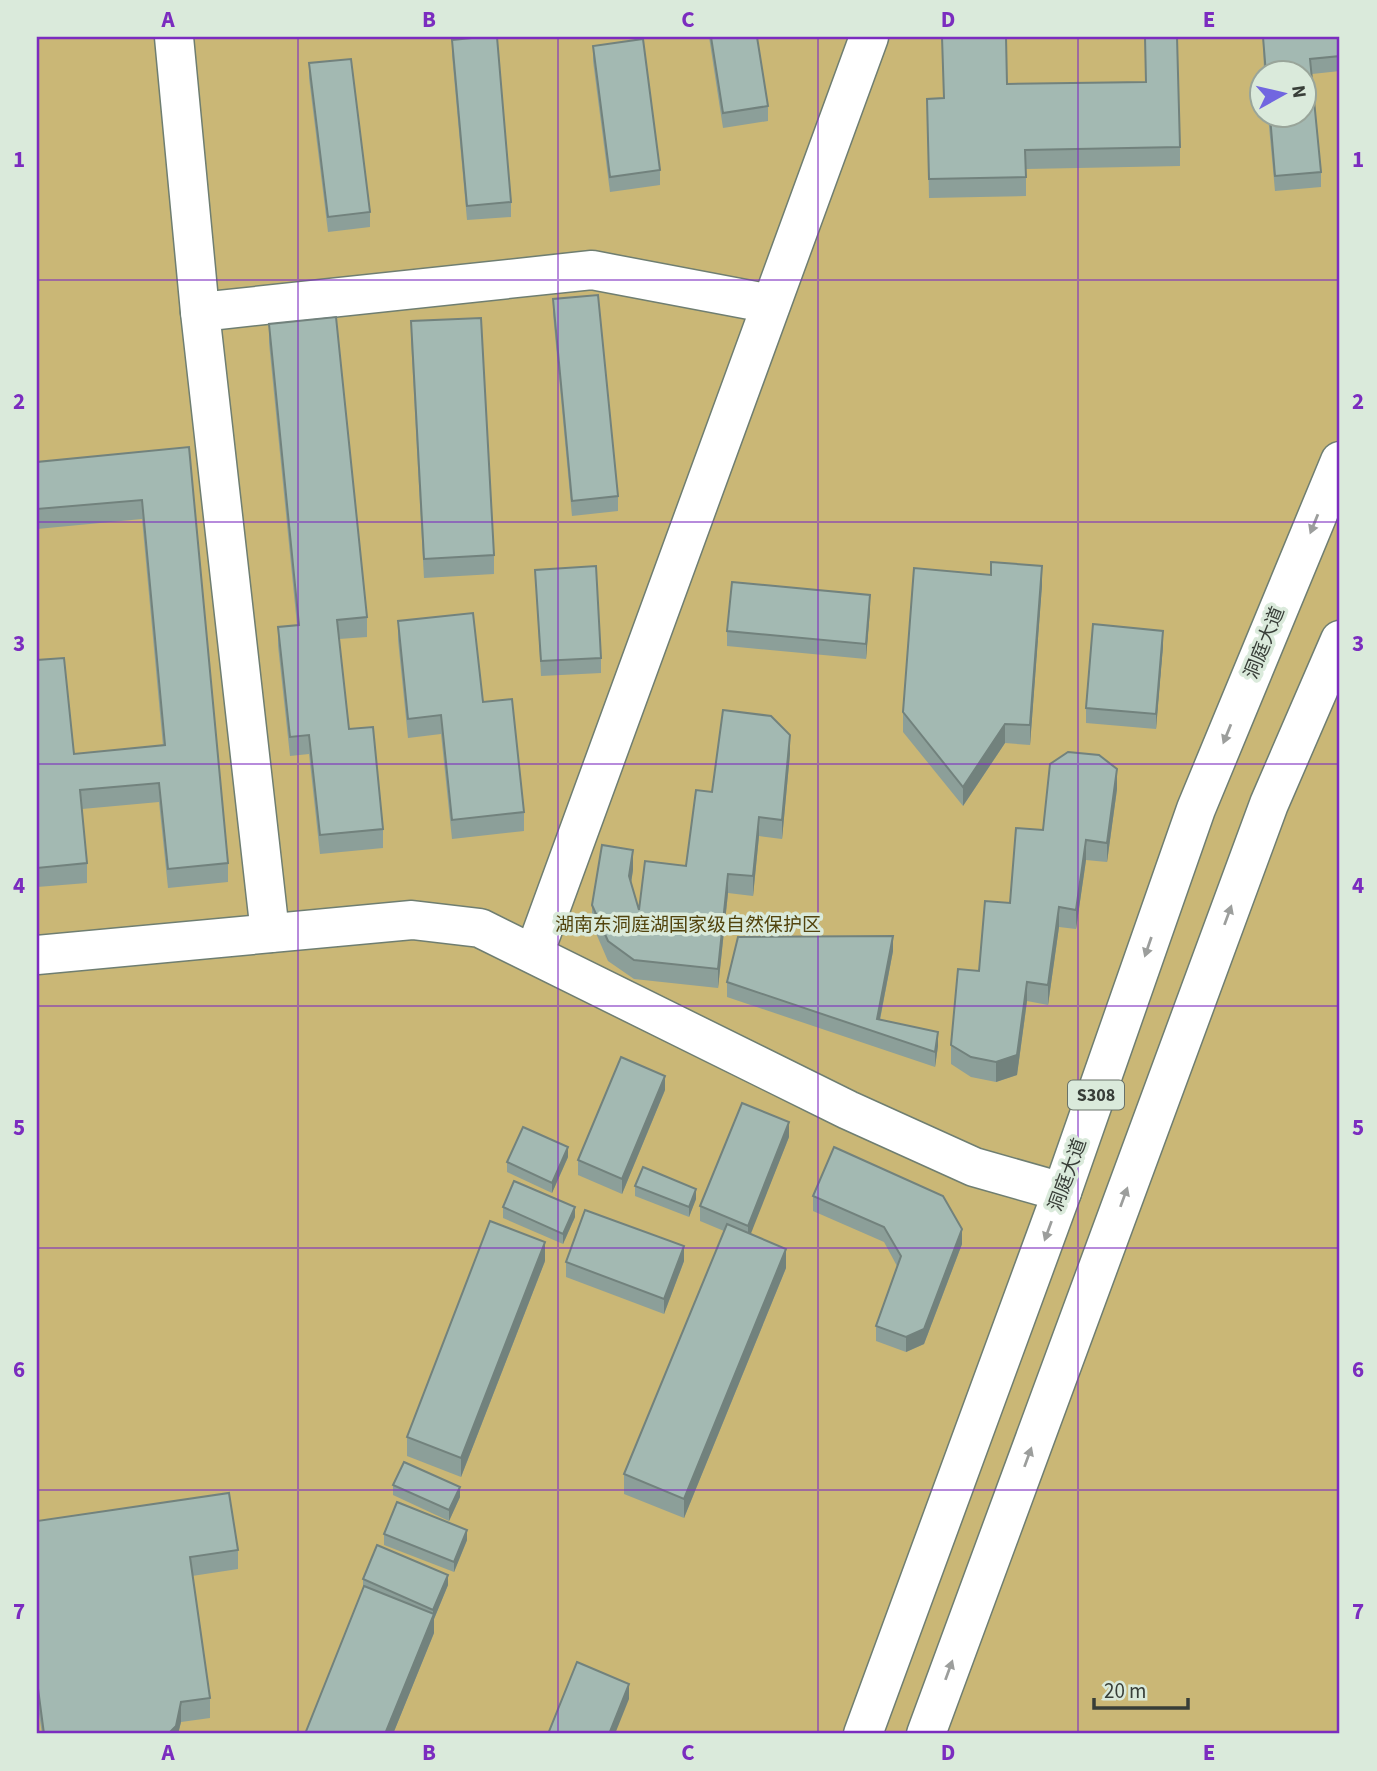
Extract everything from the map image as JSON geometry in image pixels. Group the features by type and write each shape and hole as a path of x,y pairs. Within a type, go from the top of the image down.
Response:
{"street":[{"path":"174,37 200,312 270,933"},
{"path":"534,954 869,37"},
{"path":"200,312 592,270 771,304"},
{"name":"洞庭大道","path":"863,1734 1062,1192 1196,809 1340,461"},
{"path":"926,1734 1269,804 1336,658"},
{"path":"37,955 412,920 480,928 848,1110 974,1167 1062,1192"}],"green space":[{"name":"湖南东洞庭湖国家级自然保护区","path":"37,37 1340,37 1340,1734 37,1734"}],"building":[{"path":"497,37 511,202 467,206 452,40"},
{"path":"711,37 757,37 768,106 723,113"},
{"path":"942,37 1006,37 1007,84 1146,82 1145,37 1177,37 1180,147 1025,150 1026,177 929,179 927,99 944,98"},
{"path":"1263,37 1340,37 1340,56 1310,60 1265,60"},
{"path":"643,39 660,170 610,177 593,46"},
{"path":"351,59 370,212 328,217 309,63"},
{"path":"1271,130 1317,130 1321,172 1275,176"},
{"path":"598,295 618,496 572,501 553,299"},
{"path":"336,317 367,617 337,620 349,729 373,727 383,829 320,835 309,735 290,737 278,627 299,625 269,324"},
{"path":"481,318 494,555 424,559 411,321"},
{"path":"189,447 228,863 168,869 159,783 80,790 87,863 37,868 37,660 64,658 74,754 165,745 142,500 37,509 37,462"},
{"path":"991,562 1042,566 1030,725 1005,724 963,787 903,712 914,568 991,575"},
{"path":"596,566 601,658 541,661 535,570"},
{"path":"732,582 870,595 866,644 727,631"},
{"path":"473,613 483,702 512,699 524,812 452,820 441,715 408,719 398,621"},
{"path":"1093,624 1163,631 1156,714 1086,708"},
{"path":"723,710 771,716 790,735 782,820 759,817 753,876 728,874 718,969 634,960 608,941 592,905 602,845 633,850 629,876 639,910 645,861 686,866 696,790 712,792"},
{"path":"1068,752 1099,755 1117,769 1107,843 1086,840 1076,910 1059,907 1048,985 1027,982 1017,1055 996,1062 971,1057 951,1045 958,969 979,971 985,901 1010,903 1016,828 1043,830 1050,764"},
{"path":"893,936 877,1019 938,1032 935,1052 727,982 738,937"},
{"path":"621,1057 665,1076 622,1179 578,1160"},
{"path":"742,1103 789,1122 748,1226 700,1206"},
{"path":"523,1127 568,1147 552,1183 507,1162"},
{"path":"834,1147 943,1196 962,1229 924,1329 906,1337 876,1326 901,1256 884,1227 813,1196"},
{"path":"643,1167 696,1189 689,1207 635,1186"},
{"path":"514,1181 575,1207 563,1234 503,1207"},
{"path":"585,1210 684,1246 664,1299 566,1262"},
{"path":"490,1221 545,1242 461,1458 407,1437"},
{"path":"727,1224 786,1249 684,1499 624,1474"},
{"path":"404,1462 460,1487 449,1510 393,1485"},
{"path":"229,1493 238,1550 190,1557 210,1698 181,1702 176,1726 168,1734 44,1734 37,1681 37,1521"},
{"path":"397,1502 467,1530 454,1562 384,1534"},
{"path":"377,1545 448,1575 433,1610 363,1579"},
{"path":"364,1586 434,1614 385,1734 305,1734"},
{"path":"577,1662 629,1684 609,1734 548,1734"}]}
